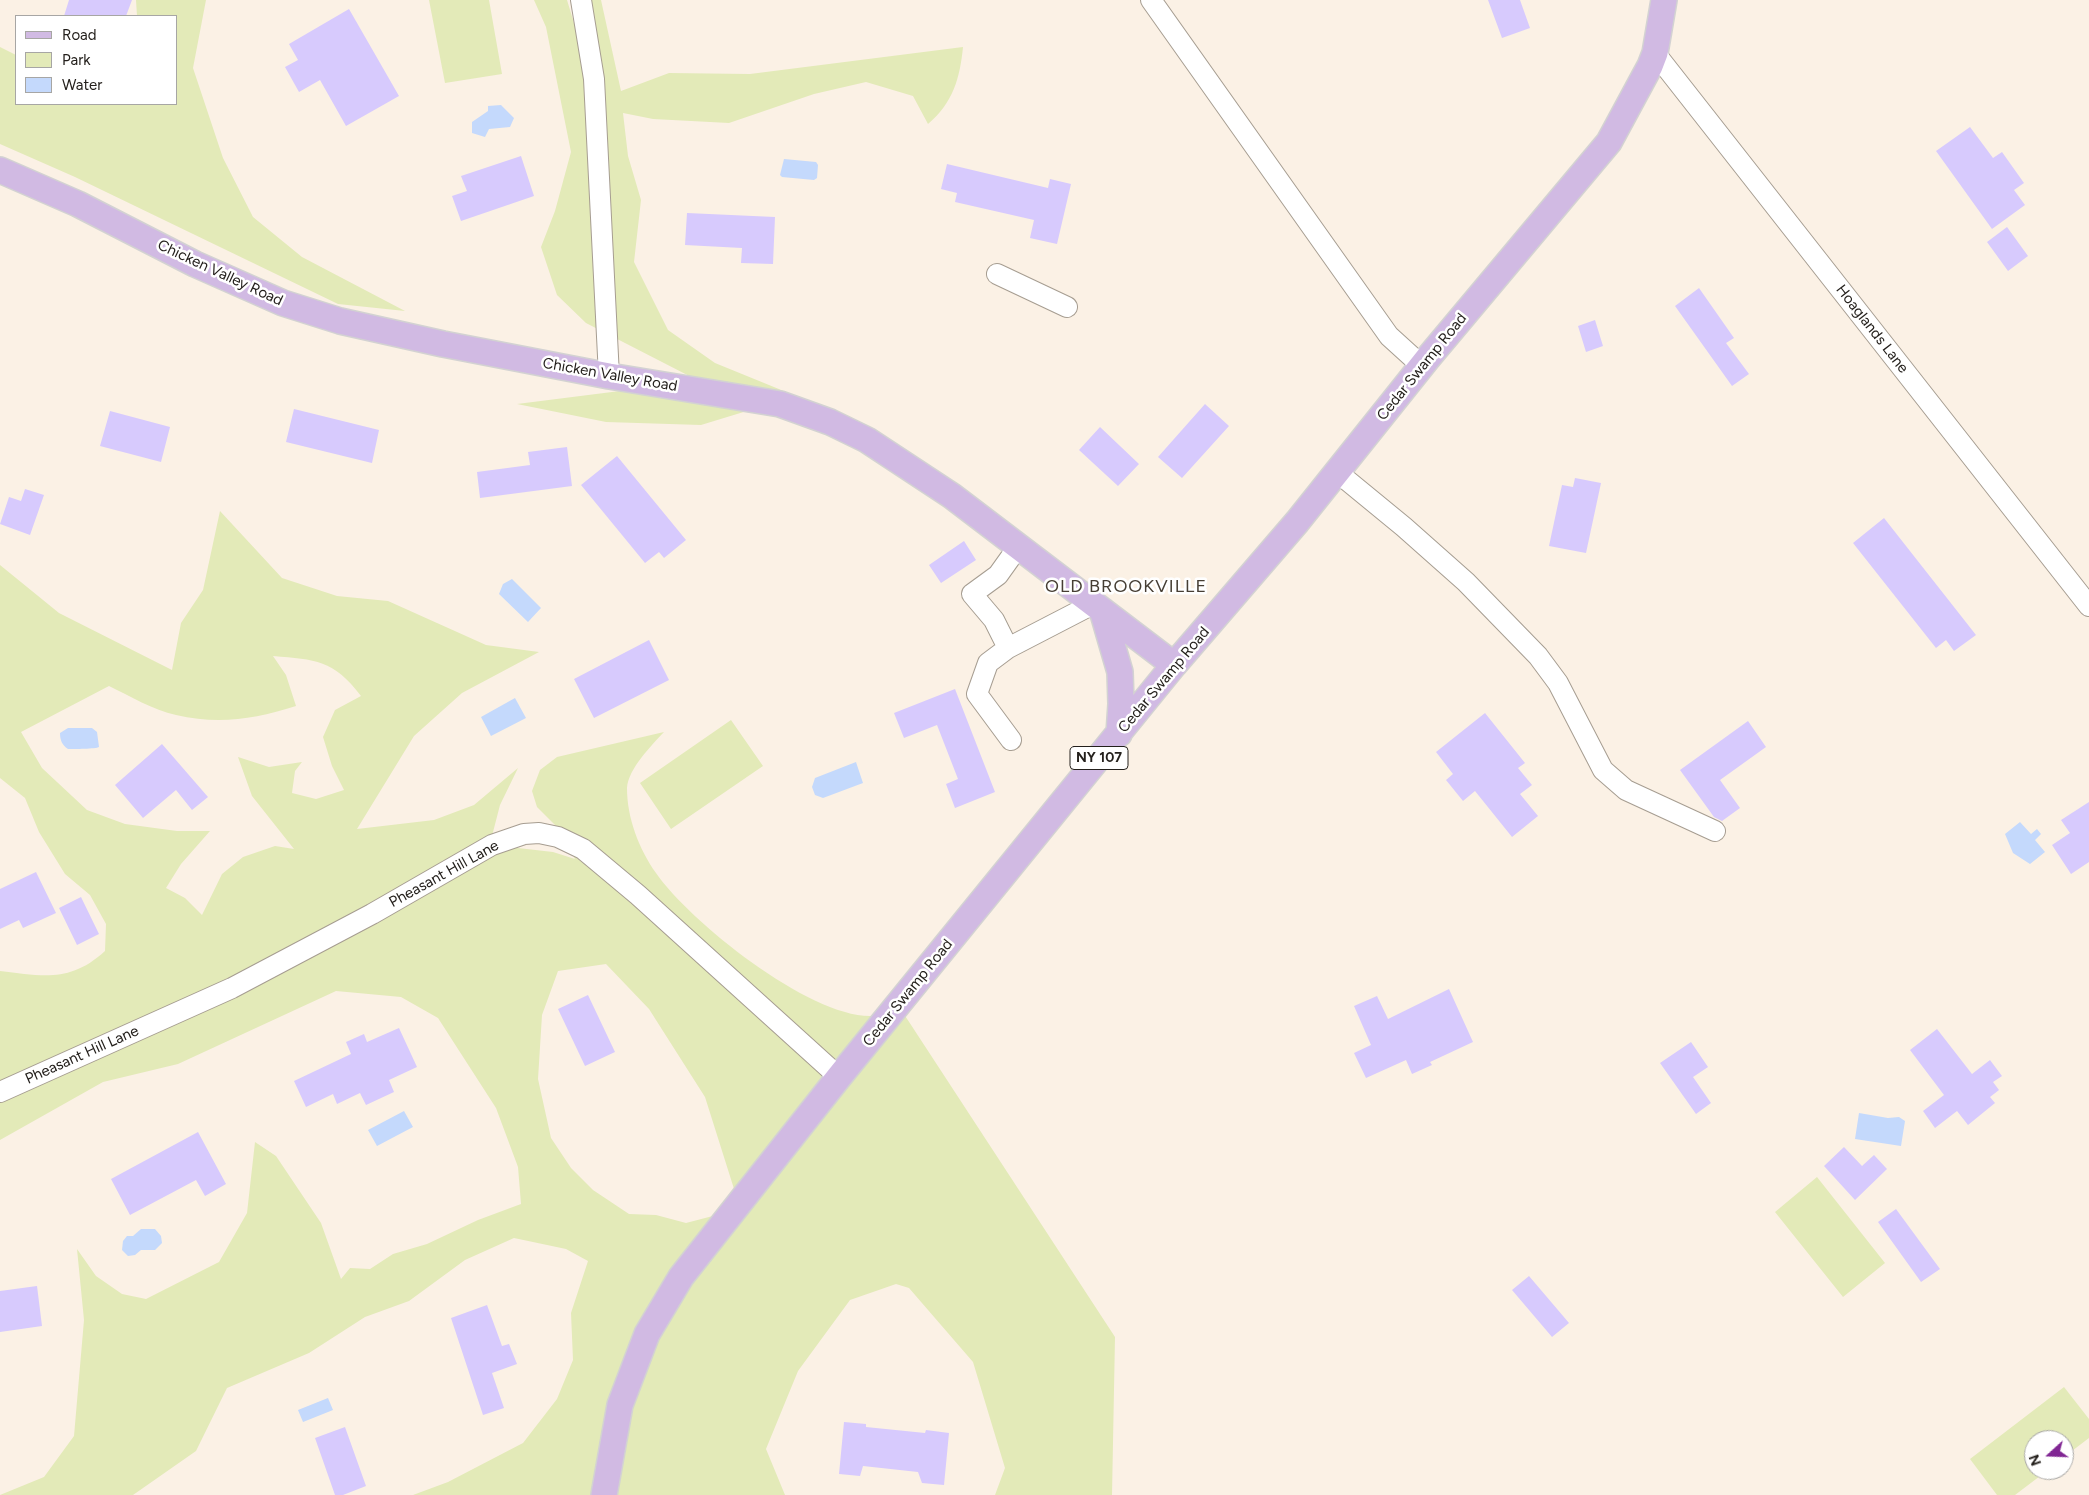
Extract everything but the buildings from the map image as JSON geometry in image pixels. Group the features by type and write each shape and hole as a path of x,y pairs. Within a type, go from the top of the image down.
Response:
{"main road":[{"name":"Cedar Swamp Road","path":"604,1495 620,1405 646,1334 681,1277 839,1077 1174,666 1297,522 1422,366 1609,142 1655,53 1664,0"},
{"name":"Chicken Valley Road","path":"0,170 78,204 187,260 283,303 358,326 609,376 780,404 830,422 867,440 952,496 1174,666"},
{"path":"1097,607 1120,672 1122,704 1119,734"}],"street":[{"path":"581,0 594,79 609,376"},
{"path":"1151,0 1388,336 1422,366"},
{"name":"Hoaglands Lane","path":"1655,53 2089,606"},
{"path":"997,274 1067,307"},
{"path":"1337,472 1404,527 1466,582 1538,656 1558,683 1603,770 1626,790 1715,831"},
{"path":"1008,648 994,620 972,594 998,575 1018,547"},
{"path":"1011,740 977,694 988,663 1008,648 1097,607"},
{"name":"Pheasant Hill Lane","path":"0,1092 232,988 372,914 492,845 524,834 539,833 558,837 583,849 638,895 839,1077"}],"green space":[{"path":"136,0 206,0 193,68 223,158 253,217 302,257 405,311 338,304 75,177 0,144 0,47 15,54 15,105 178,105 178,15 137,15"},
{"path":"429,0 489,0 502,74 445,83"},
{"path":"534,0 567,0 574,23 574,0 601,0 621,91 669,73 750,74 963,47 960,69 954,89 944,107 928,124 913,96 866,82 814,94 729,123 653,119 623,113 628,156 641,200 634,262 668,330 715,363 796,396 701,425 606,422 517,404 699,381 586,323 557,295 541,247 555,211 571,152 546,27"},
{"path":"220,511 282,578 337,596 388,601 486,645 539,652 462,693 414,736 357,829 434,820 474,805 518,768 500,805 492,836 518,848 553,852 575,859 555,825 537,807 532,791 540,770 557,757 664,732 636,765 628,781 627,788 629,811 639,843 650,864 672,893 695,916 753,963 816,1001 845,1012 871,1016 889,1011 729,1208 735,1192 705,1097 649,1009 606,964 558,971 542,1015 538,1079 551,1138 571,1168 593,1190 629,1214 656,1215 686,1223 726,1213 672,1279 636,1344 611,1409 599,1495 413,1495 448,1482 523,1443 557,1399 573,1360 571,1313 588,1261 566,1249 514,1238 465,1260 409,1301 365,1317 309,1353 227,1388 196,1451 133,1495 0,1495 44,1477 74,1436 84,1320 77,1249 96,1276 122,1294 146,1299 219,1262 247,1213 255,1142 276,1156 321,1223 341,1279 350,1268 370,1269 393,1254 427,1244 478,1220 521,1204 518,1167 496,1108 438,1018 401,997 336,991 178,1064 103,1082 0,1140 0,971 56,975 80,968 105,951 106,924 90,895 65,874 39,832 25,798 0,778 0,565 59,613 172,670 181,623 203,590","holes":["273,656 312,661 332,668 351,684 361,696 335,710 323,737 332,766 344,790 316,799 292,793 295,771 302,762 269,767 238,757 252,796 294,849 275,846 243,857 222,874 202,915 185,898 166,888 181,864 210,831 177,831 125,824 87,810 42,768 21,732 109,686 159,710 207,720 251,717 296,706 286,675"]},
{"path":"731,720 763,766 671,829 640,783"},
{"path":"898,1005 1115,1337 1112,1495 995,1495 1005,1468 973,1362 909,1288 896,1284 850,1300 798,1371 766,1449 785,1495 604,1495 647,1334"},
{"path":"1817,1177 1885,1263 1843,1297 1775,1212"},
{"path":"2064,1387 2089,1419 2089,1438 2074,1449 2074,1430 2024,1430 2024,1480 2035,1480 2015,1495 1997,1495 1970,1459"}],"water":[{"path":"501,105 514,118 510,127 489,129 485,137 472,133 472,122 488,111 488,106"},
{"path":"784,159 816,162 818,165 817,178 814,180 782,177 780,175"},
{"path":"512,579 541,608 528,622 499,594 503,584"},
{"path":"515,698 526,718 491,736 481,717"},
{"path":"68,728 92,728 97,732 99,747 68,749 60,738 60,733"},
{"path":"856,762 863,783 823,798 815,795 812,787 815,778"},
{"path":"2020,822 2031,834 2037,829 2041,834 2035,840 2045,852 2030,864 2013,853 2005,834"},
{"path":"404,1111 413,1127 377,1146 368,1130"},
{"path":"1859,1113 1888,1118 1899,1117 1905,1121 1901,1146 1855,1139"},
{"path":"141,1229 155,1229 161,1236 162,1243 155,1250 141,1250 135,1255 128,1256 122,1250 123,1241 127,1236 133,1236"},
{"path":"328,1398 333,1410 303,1422 298,1410"}],"district":[{"name":"OLD BROOKVILLE","path":"1126,587"}]}
